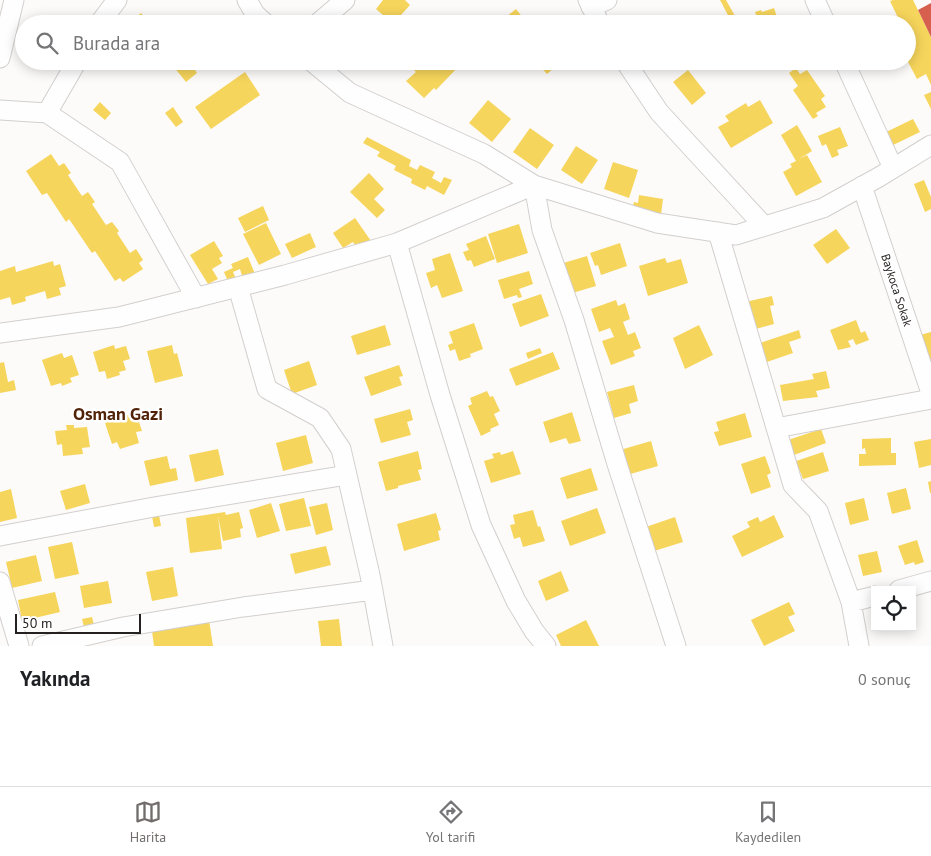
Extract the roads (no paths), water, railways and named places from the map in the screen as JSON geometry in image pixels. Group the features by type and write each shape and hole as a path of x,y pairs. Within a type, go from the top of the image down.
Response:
{"street":[{"path":"0,58 14,0"},
{"path":"106,15 117,0"},
{"path":"247,0 256,15"},
{"path":"328,15 345,0"},
{"path":"815,0 822,15"},
{"path":"596,2 598,15"},
{"path":"47,113 72,70"},
{"path":"322,70 350,93 484,154 534,185 657,223 736,235 823,208 931,145"},
{"path":"631,70 659,112 764,226"},
{"path":"848,70 893,168"},
{"path":"0,110 47,113 120,162 196,298"},
{"path":"0,333 119,317 238,287 397,243 534,185"},
{"path":"534,185 542,230 574,320 617,464 676,646"},
{"name":"Baykoca Sokak","path":"862,186 931,393"},
{"path":"718,232 793,485 818,510 851,602 859,646"},
{"path":"397,243 440,395 481,525 516,601 534,632 546,646"},
{"path":"238,287 267,389 320,418 341,449 373,590 383,646"},
{"path":"776,428 931,399"},
{"path":"0,536 154,507 347,475"},
{"path":"0,582 19,646"},
{"path":"916,586 931,582"},
{"path":"42,646 124,627 243,607 373,590"},
{"path":"851,602 871,597"}],"district":[{"name":"Osman Gazi","path":"118,413"}]}
